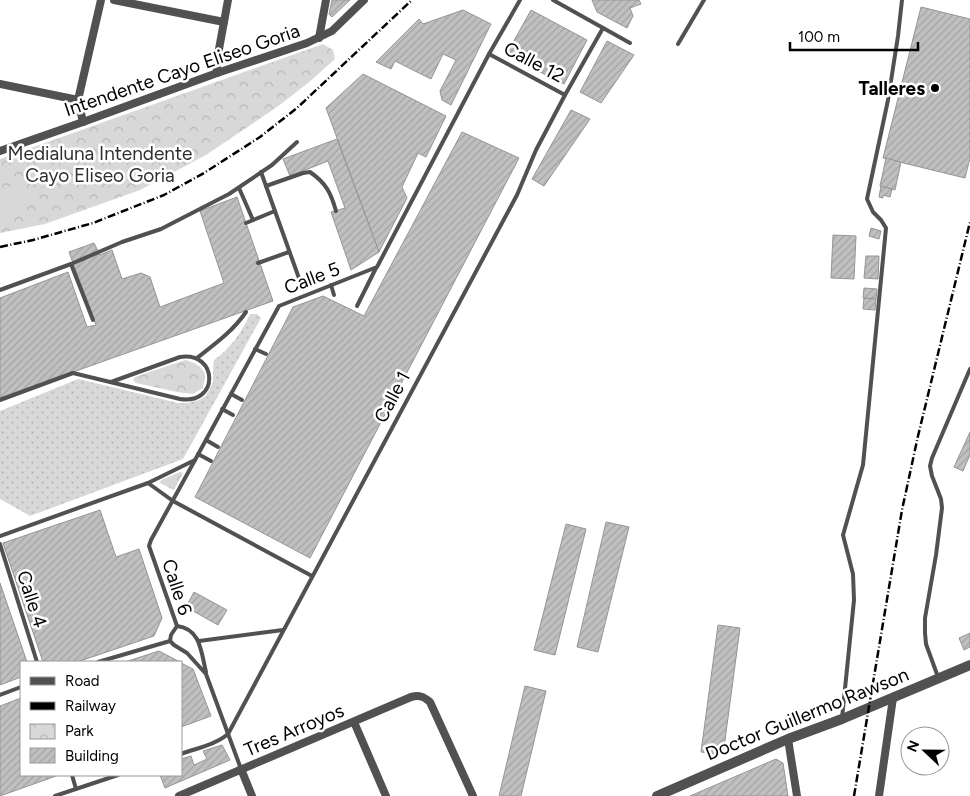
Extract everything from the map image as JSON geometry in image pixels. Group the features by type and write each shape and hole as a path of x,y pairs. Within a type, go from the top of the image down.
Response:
{"street":[{"path":"83,122 78,100 101,0"},
{"path":"114,0 224,22"},
{"path":"217,73 217,60 228,0"},
{"path":"319,38 326,0"},
{"name":"Intendente Cayo Eliseo Goria","path":"0,151 217,73 307,44 332,31 364,0"},
{"path":"0,84 78,100"},
{"name":"Doctor Guillermo Rawson","path":"657,796 788,739 842,719 970,665"},
{"name":"Tres Arroyos","path":"179,796 199,792 241,769 411,697 422,696 430,702 473,796"},
{"path":"879,796 893,698"},
{"path":"354,722 386,796"},
{"path":"788,739 797,796"},
{"path":"241,769 252,796"}],"lane":[{"path":"357,306 489,54 520,0"},
{"path":"553,0 630,43"},
{"path":"678,44 704,0"},
{"path":"842,719 854,600 853,574 843,534 863,465 886,228 873,212 867,199 888,100 902,0"},
{"name":"Calle 1","path":"228,734 516,196 536,150 565,95 603,28"},
{"name":"Calle 12","path":"489,54 565,95"},
{"path":"0,290 71,264 122,242 161,229 239,188 272,165 297,142"},
{"path":"261,172 300,281"},
{"path":"266,186 310,172 326,185 333,199 336,211"},
{"path":"239,188 253,220"},
{"path":"246,223 275,211"},
{"path":"258,263 289,252"},
{"path":"71,264 93,320"},
{"name":"Calle 5","path":"0,536 148,483 194,460 279,306 376,267"},
{"path":"331,285 334,295"},
{"path":"197,358 218,342 238,323 246,312"},
{"path":"255,349 266,354"},
{"path":"0,400 73,373 186,400 200,396 205,392 210,378 209,371 204,364 197,358 186,356 111,382"},
{"path":"939,679 926,644 924,633 942,508 941,499 930,466 970,370"},
{"path":"231,394 242,400"},
{"path":"222,409 233,415"},
{"path":"206,440 218,447"},
{"path":"198,454 211,461"},
{"name":"Calle 6","path":"194,460 149,546 177,626 170,640 187,653 206,674 241,769"},
{"path":"148,483 173,501 312,576"},
{"name":"Calle 4","path":"0,544 37,661"},
{"path":"177,626 188,628 199,641 206,674"},
{"path":"199,641 283,630"},
{"path":"101,661 170,640"},
{"path":"0,695 20,687"},
{"path":"182,754 221,740 228,734"},
{"path":"72,776 76,789"},
{"path":"55,796 115,776"}],"green space":[{"name":"Medialuna Intendente Cayo Eliseo Goria","path":"323,44 333,50 335,59 277,107 206,155 140,190 45,224 0,233 0,159"},
{"path":"20,185 25,209 0,214 0,189"},
{"path":"250,314 257,314 261,318 183,459 30,516 0,499 0,411 78,379 178,403 199,400 206,396 213,382 214,360 235,340"},
{"path":"185,360 200,367 205,375 203,388 193,394 136,383 133,380 135,377"},
{"path":"180,472 183,473 174,490 160,483 161,480"}],"building":[{"path":"332,0 350,0 332,17 329,14"},
{"path":"592,0 639,0 641,4 630,8 633,16 627,28 597,12"},
{"name":"Talleres","path":"921,7 970,19 970,158 965,178 883,158"},
{"path":"463,10 491,24 451,105 442,100 440,91 456,60 443,54 431,79 395,61 391,69 376,62 419,19 423,24"},
{"path":"531,10 587,40 564,84 506,55"},
{"path":"607,41 634,55 601,103 580,92"},
{"path":"363,74 446,116 426,157 418,153 402,187 407,198 379,252 326,108"},
{"path":"571,110 590,119 544,186 532,179"},
{"path":"462,132 519,158 310,558 195,497 293,307 323,296 364,316"},
{"path":"337,139 379,252 351,270 331,212 345,208 328,161 290,176 283,159"},
{"path":"886,158 901,162 895,190 880,186"},
{"path":"881,186 892,189 890,197 883,195 883,198 879,197"},
{"path":"237,197 273,301 0,398 0,298 68,272 87,327 96,325 69,252 94,243 100,255 112,250 122,279 141,273 150,277 160,307 224,283 200,211"},
{"path":"871,228 881,231 879,239 869,236"},
{"path":"833,235 856,236 854,279 831,278"},
{"path":"866,256 879,256 878,279 864,278"},
{"path":"864,288 877,289 876,299 863,298"},
{"path":"864,298 876,299 875,310 863,309"},
{"path":"970,432 970,455 963,471 954,467"},
{"path":"100,510 116,557 139,549 162,618 154,636 80,661 43,661 3,543"},
{"path":"606,522 629,527 598,652 577,647"},
{"path":"566,524 586,529 555,655 534,650"},
{"path":"0,583 27,661 20,661 20,677 0,685"},
{"path":"194,592 227,610 218,625 186,607"},
{"path":"718,625 740,628 723,755 701,752"},
{"path":"970,633 970,647 964,650 959,638"},
{"path":"159,651 178,661 128,661"},
{"path":"182,664 193,669 211,716 182,727"},
{"path":"525,686 546,691 521,796 499,796"},
{"path":"20,698 20,776 56,776 0,796 0,706"},
{"path":"222,745 230,760 165,788 160,776 182,776 182,759 191,756 194,765 207,759 203,751"},
{"path":"776,759 783,763 788,796 690,796"}],"railway":[{"path":"0,247 93,223 164,195 204,173 260,137 297,108 412,0"},
{"path":"854,796 902,510 970,222"}],"place":[{"name":"Talleres","path":"935,88"}]}
